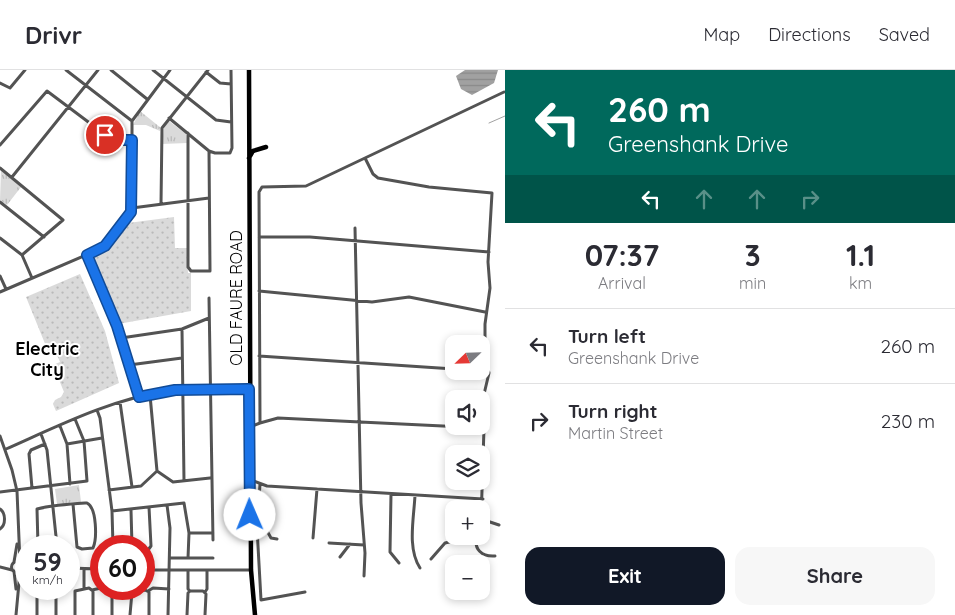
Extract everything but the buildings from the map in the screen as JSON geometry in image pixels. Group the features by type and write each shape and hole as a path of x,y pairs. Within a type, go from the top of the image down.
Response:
{"main road":[{"name":"OLD FAURE ROAD","path":"248,70 251,570 255,615"},
{"path":"248,162 253,152 266,147"}],"street":[{"path":"0,83 10,88 25,70"},
{"path":"66,70 132,121"},
{"path":"12,177 98,70"},
{"path":"111,70 148,99"},
{"path":"153,70 217,121 231,122"},
{"path":"0,292 105,246 132,208 132,121 170,70"},
{"path":"169,118 209,151 228,153 232,151 231,70"},
{"path":"161,204 162,130 169,118 207,71 220,82 231,84"},
{"path":"0,145 46,91 69,106 111,139 132,140"},
{"path":"248,186 261,188 306,186 504,92"},
{"path":"188,133 188,269 191,271 210,271 209,151"},
{"path":"364,158 373,174 378,178 429,187 492,193 489,252 490,288 486,312 486,335"},
{"path":"0,168 62,218 62,223 22,255"},
{"path":"260,423 259,237 261,188"},
{"path":"132,208 209,198"},
{"path":"0,202 44,237"},
{"path":"355,228 360,492 364,544 364,576"},
{"path":"259,237 291,236 355,240 489,252"},
{"path":"0,238 22,255 32,278"},
{"path":"87,255 121,338 139,397"},
{"path":"0,276 6,289"},
{"path":"259,291 377,302 409,297 486,312"},
{"path":"209,298 210,478 213,540"},
{"path":"121,338 182,329 210,318"},
{"path":"182,329 184,481"},
{"path":"259,356 358,361 445,368"},
{"path":"129,365 182,358"},
{"path":"6,449 97,410 150,394 182,390 249,389"},
{"path":"109,490 144,485 157,471 150,394"},
{"path":"120,402 132,487"},
{"path":"97,410 112,511 113,535"},
{"path":"250,427 278,418 445,426"},
{"path":"0,492 70,484 83,482 88,479 84,441 75,420"},
{"path":"60,426 68,444 66,448 70,484"},
{"path":"41,434 45,444 52,486 56,535"},
{"path":"250,480 260,484 317,489 483,499 484,435"},
{"path":"0,436 6,449 16,491 18,535"},
{"path":"68,444 102,438"},
{"path":"32,488 29,454 31,450 45,444"},
{"path":"157,471 173,482 210,478"},
{"path":"260,484 257,528 261,600 305,592"},
{"path":"313,538 317,489"},
{"path":"392,494 390,552 399,563"},
{"path":"415,495 414,556 420,568"},
{"path":"112,511 184,503 189,533 188,558"},
{"path":"38,535 38,509 73,504 90,504 95,530 94,546 90,549 82,549 76,544 73,504"},
{"path":"167,505 170,558 168,615"},
{"path":"149,508 150,535"},
{"path":"0,509 4,515 4,525 0,529"},
{"path":"130,510 131,535"},
{"path":"490,522 499,525"},
{"path":"257,528 266,529 271,538 277,539"},
{"path":"189,533 213,533"},
{"path":"431,559 445,543"},
{"path":"329,544 364,544"},
{"path":"340,557 350,544"},
{"path":"476,545 477,549 485,555 495,556"},
{"path":"15,555 13,564 15,582"},
{"path":"170,558 213,558"},
{"path":"0,567 13,564"},
{"path":"0,567 13,571"},
{"path":"80,569 90,569"},
{"path":"84,569 84,588"},
{"path":"155,570 251,570"},
{"path":"187,615 188,593 190,591 188,589 188,571"},
{"path":"206,615 204,592 207,589 207,571"},
{"path":"75,615 76,591 84,588 90,590"},
{"path":"155,589 169,589"},
{"path":"190,591 204,592"},
{"path":"16,615 17,600"},
{"path":"37,600 37,615"},
{"path":"56,600 56,615"},
{"path":"92,600 93,615"},
{"path":"112,600 112,615"},
{"path":"130,615 131,600"},
{"path":"148,600 149,615"}],"green space":[{"path":"140,111 161,128 160,131 146,125 133,125"},
{"path":"169,121 186,134 187,143 162,144 164,128"},
{"path":"1,170 21,187 7,205 0,200"},
{"path":"174,217 175,248 187,248 188,273 191,273 191,311 118,324 91,256 109,248 128,223"},
{"path":"80,274 105,331 119,383 56,411 53,404 64,392 53,365 60,362 54,348 48,351 26,297"},
{"path":"79,485 81,502 57,504 55,489"}],"shaded area":[{"path":"465,70 498,70 494,83 472,95 461,89 456,76"}],"waterway":[{"path":"489,123 505,116"}],"district":[{"name":"Electric City","path":"47,358"}],"route":[{"path":"105,135 114,140 132,140 132,208 129,215 105,246 87,255 117,326 139,397 175,390 249,389 250,515"}]}
